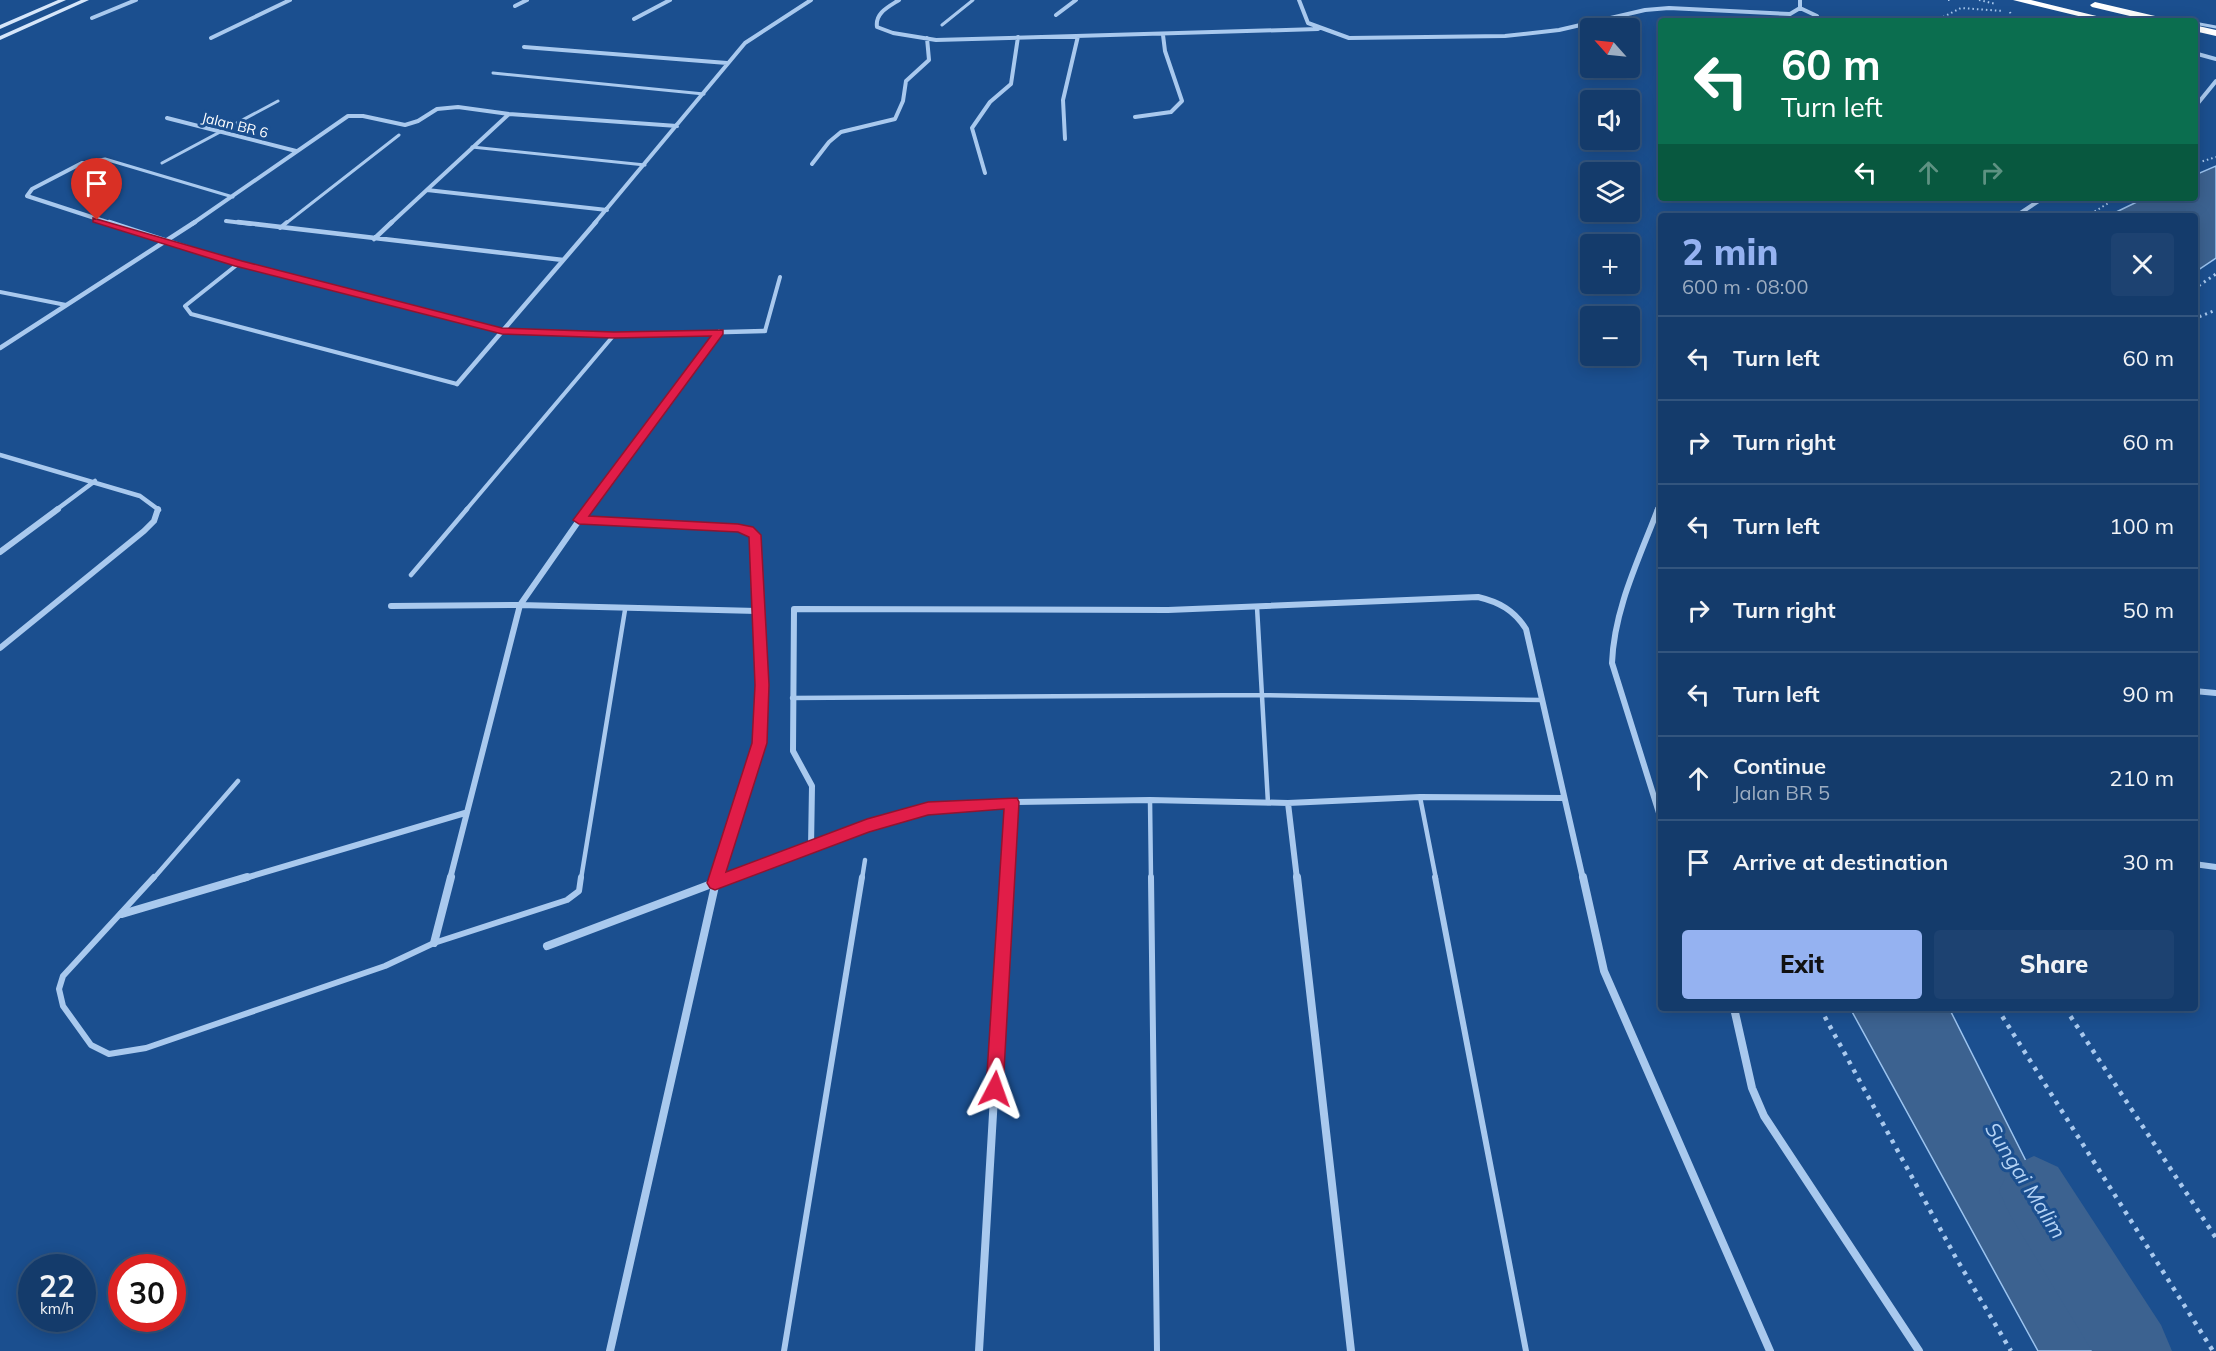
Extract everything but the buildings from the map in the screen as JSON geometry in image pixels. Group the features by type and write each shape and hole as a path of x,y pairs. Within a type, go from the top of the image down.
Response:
{"highway":[{"path":"2018,0 2099,18"},
{"path":"2089,4 2151,18"},
{"path":"2198,29 2216,33"},
{"path":"2198,41 2216,45"}],"main road":[{"path":"0,27 63,0"},
{"path":"0,38 86,0"}],"street":[{"path":"92,18 136,0"},
{"path":"211,38 290,0"},
{"path":"515,6 526,0"},
{"path":"634,19 670,0"},
{"path":"457,384 645,165 727,63 755,35 811,0"},
{"path":"899,0 880,13 876,20 877,27 886,32 927,38 1163,35 1318,29"},
{"path":"1056,15 1076,0"},
{"path":"1299,0 1303,17 1308,23 1318,29 1349,38 1505,36 1559,30 1645,10 1669,8 1790,14 1799,11 1800,0"},
{"path":"1800,8 1818,18"},
{"path":"1135,117 1171,112 1182,101 1165,51 1163,35"},
{"path":"1065,138 1063,100 1078,36"},
{"path":"985,173 972,128 990,102 1011,84 1018,37"},
{"path":"812,164 829,140 840,131 852,126 883,124 896,119 903,101 906,81 929,60 927,38"},
{"path":"524,47 727,63"},
{"path":"2198,54 2216,59"},
{"path":"2198,103 2216,81"},
{"path":"0,348 165,242 348,116 405,125 418,121 443,107 677,126"},
{"path":"374,239 508,114"},
{"name":"Jalan BR 6","path":"168,118 296,151"},
{"path":"82,163 32,189 27,196 238,264 502,331 614,335 765,331"},
{"path":"427,190 607,210"},
{"path":"2020,213 2038,201"},
{"path":"226,221 563,260"},
{"path":"434,943 465,813 520,605 579,520 719,332"},
{"path":"0,455 140,496 159,510 154,520 0,648"},
{"path":"0,552 95,481"},
{"path":"1658,509 1621,612 1612,649 1612,663 1658,810"},
{"path":"812,847 812,786 793,751 794,609 1168,610 1478,597 1497,601 1515,612 1526,629 1604,971 1770,1351"},
{"path":"391,606 520,605 625,610 757,611 762,685 759,743 715,883 610,1351"},
{"path":"2198,691 2216,693"},
{"path":"547,946 867,826 928,808 1012,802 1150,800 1288,803 1420,797 1563,798"},
{"path":"979,1351 1012,802"},
{"path":"1288,803 1351,1351"},
{"path":"122,914 465,813"},
{"path":"2198,865 2216,867"},
{"path":"1735,1011 1752,1088 1764,1116 1919,1351"}],"lane":[{"path":"942,25 973,0"},
{"path":"2198,24 2216,27"},
{"path":"493,74 704,94"},
{"path":"162,163 278,101"},
{"path":"280,228 399,135"},
{"path":"472,147 645,165"},
{"path":"82,163 105,159 232,197"},
{"path":"238,264 192,299 185,306 186,310 191,314 457,384"},
{"path":"765,331 780,277"},
{"path":"0,292 66,305"},
{"path":"411,575 614,335"},
{"path":"579,520 738,528 752,532 757,545 757,611"},
{"path":"1257,607 1268,803"},
{"path":"238,781 122,914 63,975 58,989 63,1006 75,1026 91,1045 109,1054 146,1048 385,966 434,943 567,900 579,891 625,610"},
{"path":"792,698 1262,695 1542,700"},
{"path":"1420,797 1526,1351"},
{"path":"1150,800 1157,1351"},
{"path":"784,1351 865,860"}],"path":[{"path":"1979,0 1996,4"},
{"path":"1941,18 1961,8 2009,11"},
{"path":"2198,163 2216,157"},
{"path":"2092,213 2112,201"},
{"path":"2198,286 2216,274"},
{"path":"2198,317 2216,310"},
{"path":"1822,1011 1956,1258 2011,1351"},
{"path":"1999,1011 2213,1351"},
{"path":"2067,1011 2216,1238"}],"water":[{"path":"2216,166 2216,258 2198,270 2198,213 2114,213 2139,201 2198,201 2198,174"},
{"path":"1852,1011 1951,1011 2091,1290 2132,1351 2038,1351"}],"waterway":[{"name":"Sungai Malim","path":"2034,1191 2135,1351"}],"route":[{"path":"97,220 238,264 502,331 614,335 719,332 579,520 738,528 748,530 755,535 762,685 759,743 715,883 867,826 928,808 1012,802 995,1089"}]}
